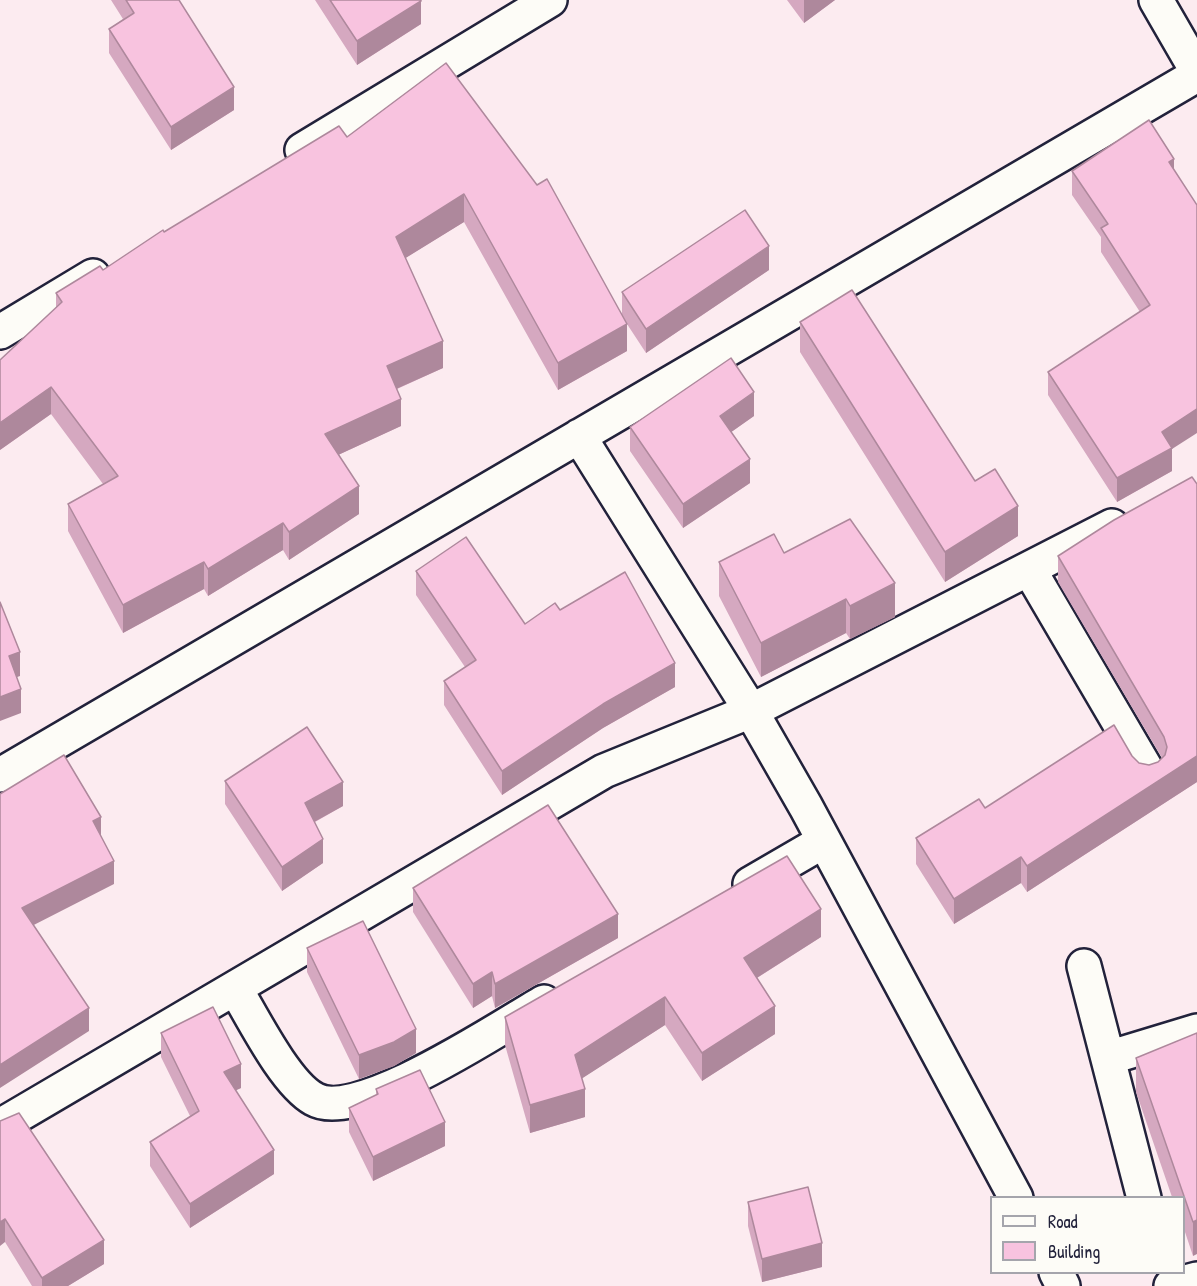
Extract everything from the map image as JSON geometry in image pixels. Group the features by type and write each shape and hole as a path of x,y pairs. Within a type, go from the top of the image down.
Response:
{"street":[{"path":"276,165 516,8 550,0"},
{"path":"0,776 1197,73 1156,0"},
{"path":"0,332 123,258"},
{"path":"579,436 751,711 824,841 1015,1196"},
{"path":"0,1126 604,771 751,711 1135,513"},
{"path":"1029,569 1148,772"},
{"path":"721,900 824,841"},
{"path":"1084,966 1144,1196"},
{"path":"235,988 296,1086 316,1101 344,1104 402,1083 567,989"},
{"path":"1107,1058 1197,1030"},
{"path":"1169,1286 1197,1279"}],"building":[{"path":"126,0 179,0 234,87 171,127 109,29 134,13"},
{"path":"330,0 421,0 421,1 357,41"},
{"path":"446,63 537,185 547,179 627,324 558,363 464,194 396,237 443,341 387,366 401,399 325,434 359,486 289,532 283,523 208,569 204,562 123,605 68,504 118,476 51,387 0,423 0,360 62,302 56,293 100,266 103,270 163,230 164,232 339,126 347,137"},
{"path":"1149,120 1174,159 1169,162 1197,205 1197,409 1162,432 1172,448 1117,478 1048,372 1150,305 1101,228 1108,224 1072,171"},
{"path":"745,210 769,246 646,329 622,292"},
{"path":"852,290 975,481 995,469 1018,506 945,552 800,322"},
{"path":"731,358 754,392 720,416 750,459 683,504 630,427"},
{"path":"1192,477 1197,484 1197,756 1027,866 1021,857 954,899 916,838 979,799 985,808 1114,725 1132,756 1139,763 1149,765 1158,762 1165,755 1167,747 1164,737 1058,556 1114,520"},
{"path":"850,519 895,583 850,606 846,599 761,643 719,562 774,534 784,553"},
{"path":"466,537 525,624 555,603 560,610 625,572 675,663 603,704 502,771 444,681 476,660 416,571"},
{"path":"0,602 20,652 9,656 21,689 0,697"},
{"path":"307,727 343,782 305,803 323,839 282,867 225,781"},
{"path":"64,755 101,817 93,821 114,861 22,908 89,1008 0,1065 0,794"},
{"path":"548,805 618,914 495,984 492,972 473,984 413,888"},
{"path":"787,856 821,909 744,958 775,1006 702,1053 665,997 575,1055 585,1089 530,1105 505,1017"},
{"path":"363,921 416,1029 394,1042 359,1055 307,948"},
{"path":"213,1007 241,1064 224,1072 274,1150 190,1204 150,1142 199,1111 161,1033"},
{"path":"1197,1033 1197,1220 1193,1222 1185,1196 1136,1058"},
{"path":"420,1070 445,1122 373,1157 349,1108 378,1094 376,1089"},
{"path":"19,1113 104,1240 42,1278 5,1219 0,1222 0,1121"},
{"path":"808,1187 822,1243 762,1259 748,1202"}]}
